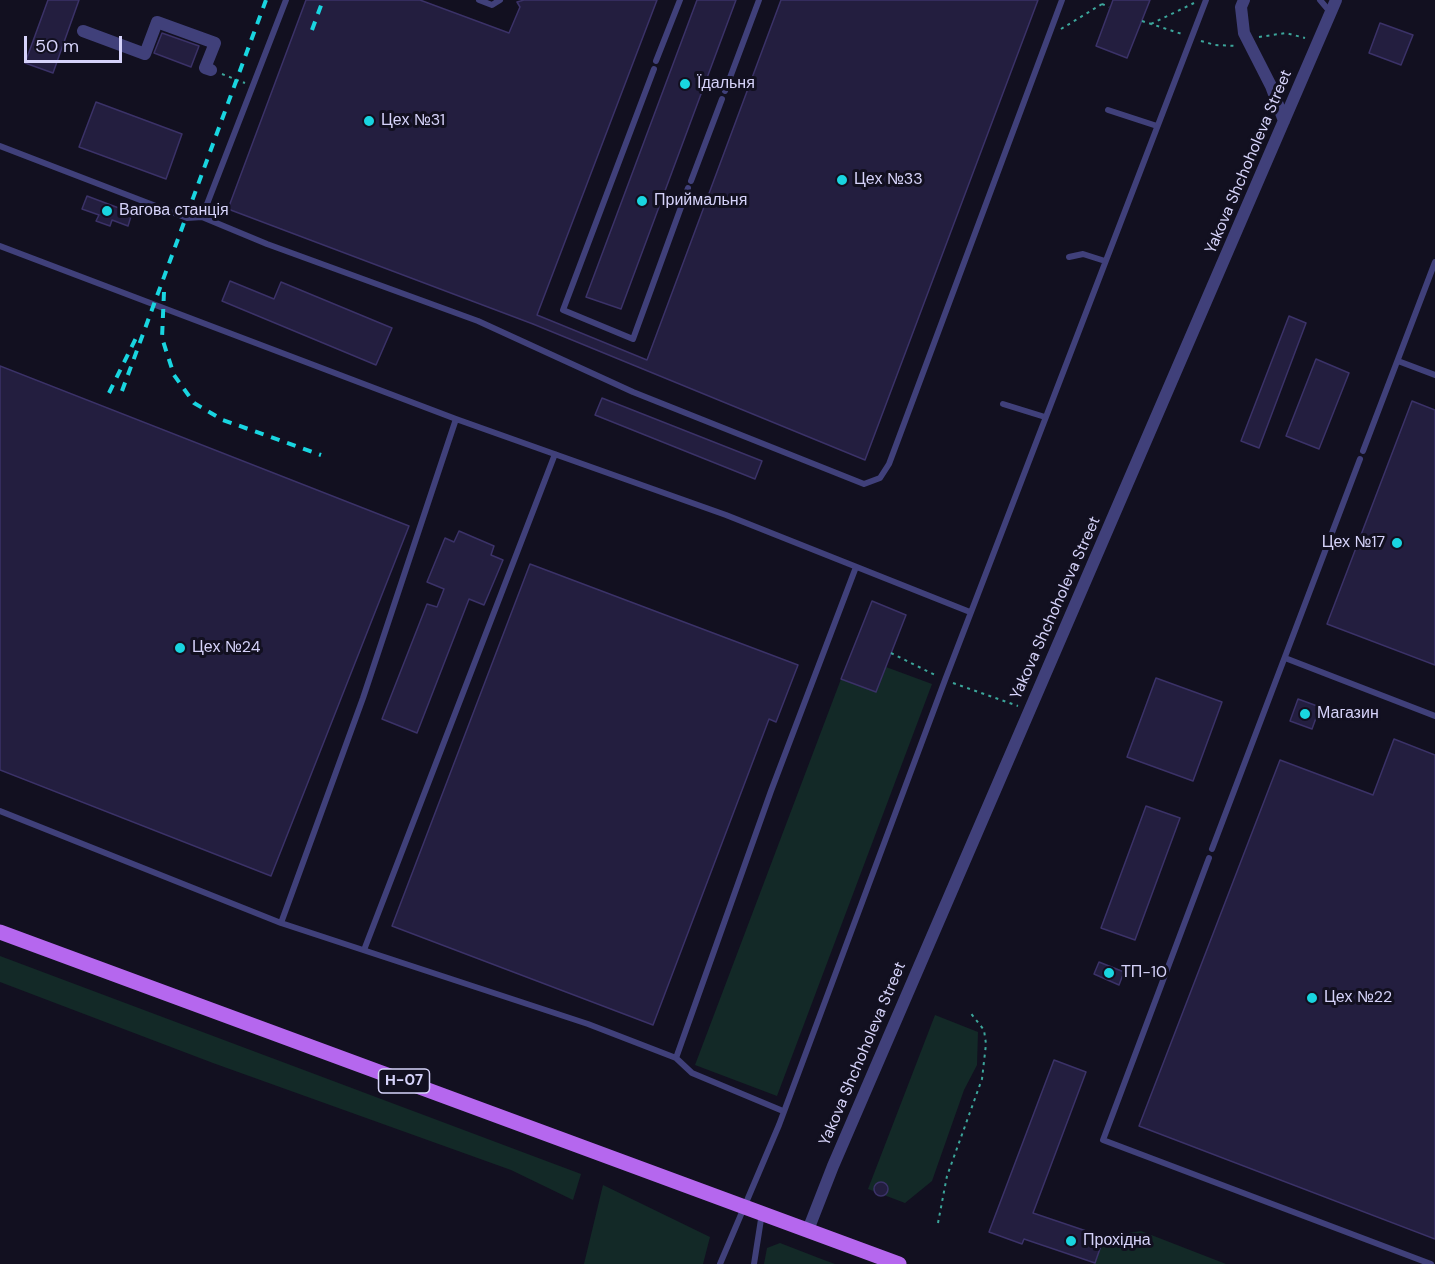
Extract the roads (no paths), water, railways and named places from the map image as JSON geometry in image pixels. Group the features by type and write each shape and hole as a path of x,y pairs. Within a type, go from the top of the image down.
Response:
{"main road":[{"name":"Н-07","path":"0,932 899,1264"}],"street":[{"path":"1244,0 1241,7 1244,33 1272,86 1284,121"},
{"name":"Yakova Shchoholeva Street","path":"808,1230 1336,0"},
{"path":"83,31 145,54 157,22 215,43 205,68 211,70"}],"lane":[{"path":"202,217 286,0"},
{"path":"478,0 492,5 500,0"},
{"path":"656,61 680,0"},
{"path":"725,91 759,0"},
{"path":"0,146 187,218 202,217 267,244 478,321 633,392 864,484 880,478 889,464 1062,0"},
{"path":"720,1264 783,1111 970,612 1206,0"},
{"path":"1320,0 1330,13"},
{"path":"654,69 563,310 633,339 688,188"},
{"path":"692,181 722,99"},
{"path":"1108,110 1157,126"},
{"path":"0,246 456,419 726,515 970,612"},
{"path":"1070,257 1083,254 1105,261"},
{"path":"1364,451 1435,262"},
{"path":"1398,361 1435,375"},
{"path":"1004,404 1045,417"},
{"path":"281,923 363,698 456,419"},
{"path":"364,950 555,454"},
{"path":"1212,849 1360,459"},
{"path":"676,1058 771,791 856,567"},
{"path":"1285,658 1435,716"},
{"path":"0,811 281,923 588,1024 676,1058 692,1073 783,1111"},
{"path":"1209,858 1103,1140 1431,1264"},
{"path":"754,1264 762,1213"}],"railway":[{"path":"122,391 266,0"},
{"path":"312,30 323,0"},
{"path":"164,292 162,338 174,375 194,403 223,420 321,455"},
{"path":"109,393 137,336"}],"place":[{"name":"Їдальня","path":"685,84"},
{"name":"Цех №31","path":"369,121"},
{"name":"Цех №33","path":"842,180"},
{"name":"Приймальня","path":"642,201"},
{"name":"Вагова станція","path":"107,211"},
{"name":"Цех №17","path":"1397,543"},
{"name":"Цех №24","path":"180,648"},
{"name":"Магазин","path":"1305,714"},
{"name":"ТП-10","path":"1109,973"},
{"name":"Цех №22","path":"1312,998"},
{"name":"Прохідна","path":"1071,1241"}]}
